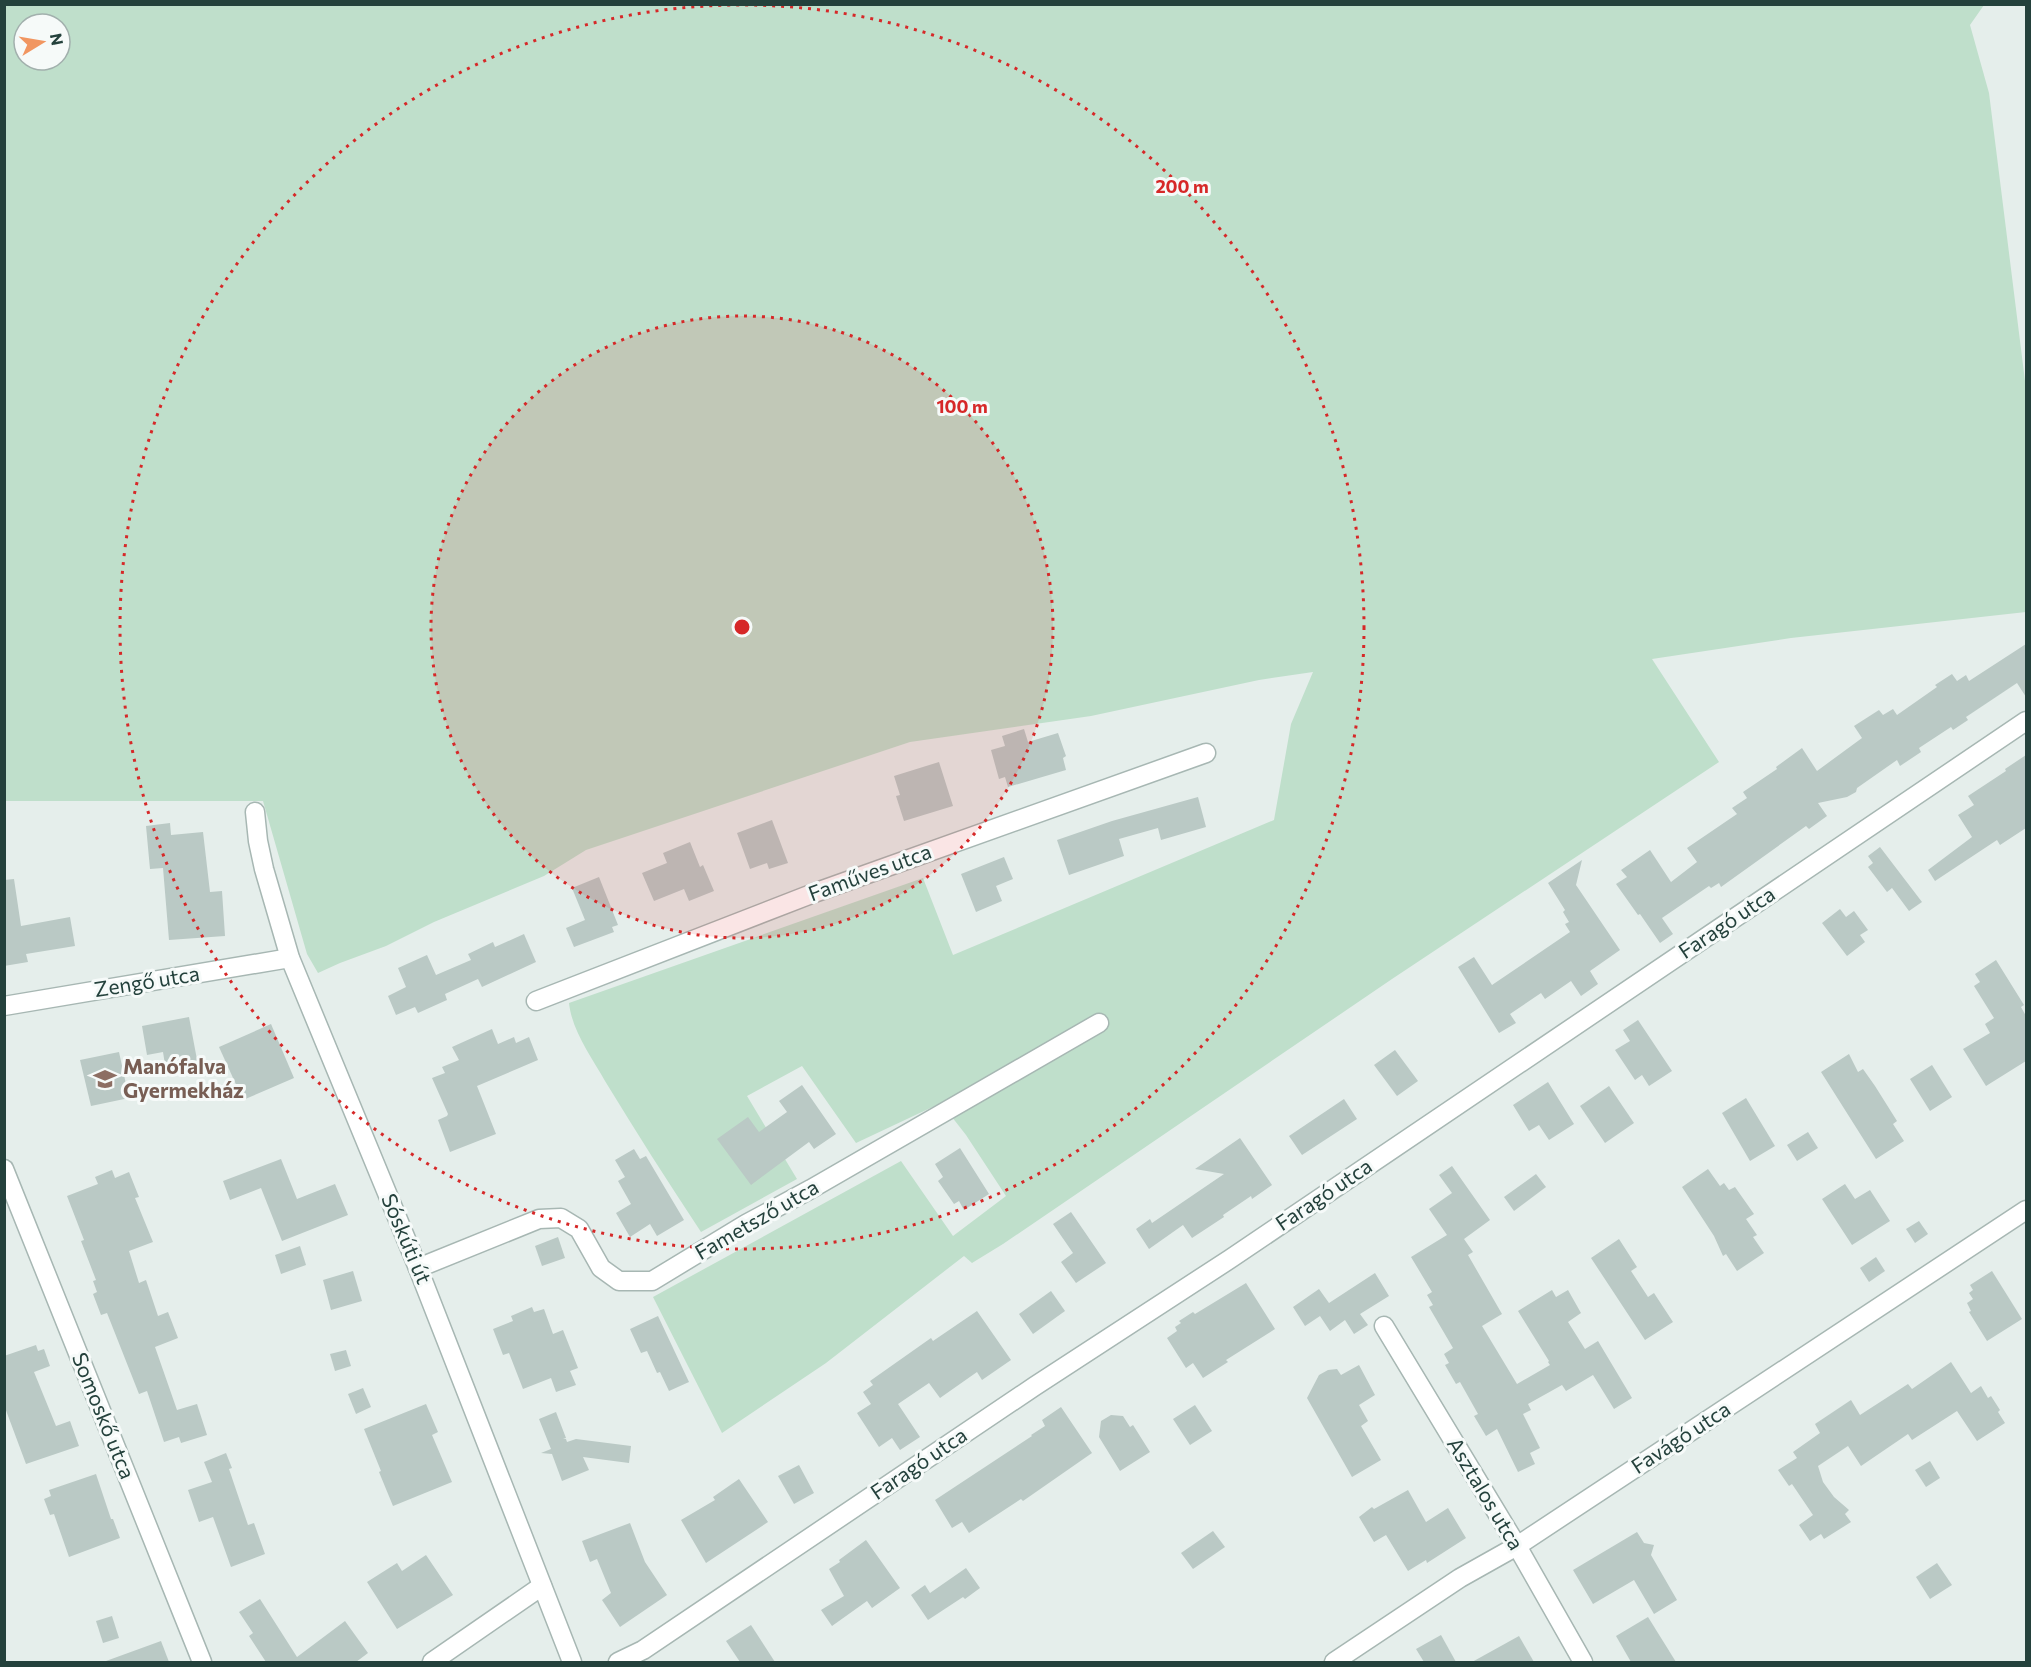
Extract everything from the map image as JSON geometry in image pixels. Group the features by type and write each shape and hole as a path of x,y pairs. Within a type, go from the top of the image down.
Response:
{"street":[{"name":"Faragó utca","path":"618,1662 643,1650 1025,1393 1240,1252 2026,721"},
{"name":"Faműves utca","path":"536,1000 814,893 1206,753"},
{"name":"Sóskúti út","path":"255,812 264,869 290,958 418,1268 572,1662"},
{"name":"Zengő utca","path":"4,1006 290,958"},
{"name":"Fametsző utca","path":"418,1268 539,1219 561,1218 579,1229 601,1268 619,1281 652,1281 746,1224 1099,1023"},
{"name":"Somoskő utca","path":"4,1169 202,1662"},
{"name":"Favágó utca","path":"1334,1662 1460,1578 1517,1546 2026,1210"},
{"name":"Asztalos utca","path":"1384,1326 1517,1546 1583,1662"},
{"path":"432,1662 542,1586"}],"green space":[{"path":"4,5 1984,5 1970,25 1989,93 2026,389 2026,612 1791,638 1652,659 1719,762 1392,979 1003,1244 972,1263 964,1256 826,1363 722,1433 653,1297 901,1161 953,1236 1006,1196 966,1135 941,1103 856,1143 802,1066 747,1096 797,1179 701,1232 588,1053 574,1023 569,1003 923,878 953,955 1274,820 1291,724 1313,672 1259,680 1091,716 910,742 586,850 544,876 434,922 386,946 318,973 307,954 263,801 5,801"}],"building":[{"path":"2026,644 2026,697 2017,683 1966,717 1968,720 1953,730 1951,727 1919,748 1921,752 1900,766 1897,760 1847,797 1818,803 1827,816 1809,829 1806,826 1721,887 1719,883 1711,888 1709,886 1662,918 1673,934 1660,943 1616,884 1627,877 1621,870 1650,850 1671,882 1697,862 1687,848 1737,814 1732,808 1747,798 1743,792 1777,769 1776,767 1802,748 1817,771 1862,738 1854,726 1879,710 1883,715 1893,709 1897,715 1952,674 1957,681 1966,675 1969,681"},
{"path":"1024,729 1028,742 1058,733 1066,756 1063,758 1066,770 1008,787 1005,777 999,779 991,750 1005,746 1002,736"},
{"path":"2026,755 2026,828 2000,845 1997,840 1935,881 1928,870 1972,837 1958,815 1974,805 1968,796"},
{"path":"939,762 953,806 904,821 896,796 900,795 894,776"},
{"path":"1198,797 1206,827 1161,840 1158,828 1119,839 1124,856 1069,875 1057,840 1112,821"},
{"path":"772,820 788,863 769,869 767,863 750,869 737,833"},
{"path":"170,823 171,835 203,832 210,892 222,891 225,936 169,940 163,868 150,869 146,826"},
{"path":"690,842 700,867 703,865 714,891 689,901 684,889 654,901 642,873 667,863 663,853"},
{"path":"1880,847 1922,902 1909,911 1892,888 1887,892 1868,867 1873,863 1868,856"},
{"path":"1004,857 1013,879 996,886 1002,901 976,912 961,874"},
{"path":"1582,860 1576,885 1620,950 1590,971 1598,984 1581,996 1571,981 1545,999 1541,993 1510,1014 1516,1023 1499,1033 1458,967 1474,957 1492,985 1570,932 1565,924 1569,922 1563,912 1565,910 1548,883"},
{"path":"599,877 618,925 612,927 614,932 574,947 566,928 585,920 572,888"},
{"path":"14,879 21,926 70,917 75,946 26,954 28,962 4,966 4,880"},
{"path":"1840,909 1846,917 1854,911 1868,930 1860,935 1865,942 1847,956 1822,923"},
{"path":"524,934 536,962 482,987 478,979 445,994 447,1000 418,1013 415,1007 396,1015 388,996 406,987 398,968 427,955 436,975 471,960 468,954 493,942 495,947"},
{"path":"1996,960 2024,1005 2021,1007 2026,1016 2026,1061 1986,1086 1963,1049 1990,1033 1985,1024 1994,1018 1974,986 1980,982 1975,974"},
{"path":"189,1017 198,1065 166,1071 163,1052 147,1055 142,1026"},
{"path":"1638,1020 1672,1071 1649,1086 1642,1075 1635,1080 1615,1050 1630,1041 1623,1030"},
{"path":"271,1024 294,1078 243,1100 219,1047"},
{"path":"492,1029 498,1044 514,1037 516,1043 529,1037 538,1060 477,1086 496,1134 450,1152 438,1120 448,1114 432,1078 445,1073 442,1067 459,1060 452,1047"},
{"path":"1395,1050 1418,1081 1397,1096 1374,1065"},
{"name":"Manófalva Gyermekház","path":"119,1052 129,1098 91,1106 80,1060"},
{"path":"1849,1054 1858,1072 1863,1069 1875,1086 1897,1121 1893,1124 1904,1141 1876,1159 1821,1072"},
{"path":"1932,1065 1952,1097 1930,1111 1910,1079"},
{"path":"1548,1082 1574,1124 1549,1140 1539,1125 1529,1131 1513,1105"},
{"path":"802,1085 836,1134 814,1149 809,1142 751,1185 717,1139 748,1117 759,1132 787,1112 779,1101"},
{"path":"1609,1086 1634,1123 1605,1143 1580,1106"},
{"path":"1746,1098 1775,1146 1750,1161 1722,1113"},
{"path":"1344,1099 1357,1119 1302,1155 1289,1136"},
{"path":"1808,1132 1818,1148 1797,1161 1787,1145"},
{"path":"1240,1138 1272,1185 1252,1199 1251,1196 1192,1238 1183,1225 1149,1249 1136,1229 1150,1219 1152,1223 1224,1174 1195,1169"},
{"path":"960,1148 989,1194 964,1210 959,1201 954,1204 938,1181 943,1177 935,1164"},
{"path":"634,1149 640,1159 646,1156 684,1220 657,1236 650,1224 630,1237 616,1213 631,1204 618,1181 625,1177 615,1160"},
{"path":"281,1159 297,1199 335,1184 348,1215 282,1241 261,1188 230,1200 223,1181"},
{"path":"1452,1166 1490,1220 1464,1239 1473,1252 1468,1255 1502,1314 1482,1326 1517,1384 1550,1365 1518,1311 1552,1290 1556,1297 1568,1290 1581,1313 1568,1322 1585,1349 1598,1341 1632,1398 1614,1409 1593,1375 1566,1391 1562,1385 1528,1404 1531,1410 1523,1414 1540,1448 1530,1453 1535,1464 1518,1472 1497,1429 1486,1436 1474,1416 1478,1414 1460,1382 1456,1384 1445,1365 1449,1363 1444,1354 1453,1348 1429,1307 1433,1305 1427,1295 1432,1292 1411,1257 1447,1235 1429,1209 1452,1193 1439,1175"},
{"path":"1708,1169 1720,1186 1724,1183 1729,1190 1735,1187 1754,1214 1746,1219 1757,1235 1753,1237 1764,1253 1737,1271 1726,1254 1723,1256 1714,1236 1682,1187"},
{"path":"112,1170 115,1178 129,1172 139,1197 135,1198 153,1242 129,1251 139,1283 146,1280 158,1316 168,1312 178,1338 155,1347 177,1410 197,1404 207,1435 181,1443 179,1437 164,1442 147,1391 139,1394 107,1313 101,1315 93,1294 97,1292 93,1281 96,1280 67,1196 98,1184 95,1177"},
{"path":"1536,1174 1546,1187 1514,1211 1504,1197"},
{"path":"1845,1184 1855,1199 1870,1190 1890,1221 1852,1245 1822,1199"},
{"path":"1071,1212 1106,1263 1076,1283 1061,1262 1073,1253 1053,1224"},
{"path":"1919,1221 1928,1234 1915,1243 1906,1229"},
{"path":"558,1237 565,1258 542,1266 535,1246"},
{"path":"1619,1239 1637,1267 1631,1271 1648,1297 1654,1293 1673,1322 1645,1340 1591,1258"},
{"path":"300,1246 306,1265 281,1274 275,1255"},
{"path":"1876,1257 1885,1271 1869,1282 1860,1268"},
{"path":"353,1271 362,1301 331,1310 323,1280"},
{"path":"1992,1271 2022,1319 1987,1341 1969,1312 1971,1311 1967,1303 1973,1299 1969,1293 1973,1290 1970,1285"},
{"path":"1375,1273 1389,1296 1360,1314 1368,1325 1354,1334 1345,1320 1330,1331 1320,1316 1305,1326 1293,1307 1319,1289 1329,1303"},
{"path":"1246,1283 1275,1329 1226,1360 1228,1362 1203,1378 1193,1363 1186,1368 1167,1338 1177,1331 1175,1327 1181,1323 1179,1321 1193,1312 1195,1314"},
{"path":"1051,1291 1065,1311 1033,1334 1019,1314"},
{"path":"532,1307 534,1312 544,1309 553,1334 563,1330 578,1368 570,1371 576,1385 556,1392 551,1378 523,1389 509,1353 503,1355 493,1329 513,1321 511,1316"},
{"path":"977,1311 1011,1360 982,1380 977,1372 940,1398 929,1383 898,1404 920,1437 900,1450 892,1438 879,1447 857,1413 871,1404 863,1392 873,1385 870,1381 931,1338 933,1341"},
{"path":"658,1316 689,1382 669,1391 660,1372 657,1373 647,1351 641,1353 630,1329"},
{"path":"36,1345 38,1351 44,1349 50,1366 34,1372 56,1426 70,1421 79,1446 26,1464 4,1405 4,1356"},
{"path":"346,1350 351,1366 335,1371 330,1354"},
{"path":"1951,1362 1971,1393 1981,1386 1988,1398 1991,1396 2005,1423 1977,1441 1957,1411 1912,1440 1908,1434 1861,1466 1848,1446 1818,1466 1823,1482 1834,1497 1849,1510 1845,1514 1851,1522 1824,1539 1821,1534 1810,1541 1799,1525 1813,1515 1792,1484 1789,1486 1778,1470 1797,1458 1793,1452 1820,1433 1815,1424 1851,1400 1860,1415 1908,1384 1912,1389"},
{"path":"1359,1365 1375,1395 1359,1405 1368,1421 1361,1426 1381,1460 1352,1477 1307,1398 1319,1375 1328,1370 1337,1369 1341,1375"},
{"path":"363,1388 371,1407 356,1414 348,1394"},
{"path":"426,1404 438,1432 432,1435 452,1482 393,1506 364,1429"},
{"path":"1195,1405 1212,1431 1190,1445 1173,1419"},
{"path":"1061,1407 1092,1453 1023,1501 1021,1499 969,1533 962,1522 952,1528 935,1500 1032,1436 1045,1426 1042,1420"},
{"path":"556,1412 566,1438 563,1439 567,1442 576,1439 631,1446 629,1463 583,1457 589,1470 562,1481 552,1454 541,1453 551,1449 539,1419"},
{"path":"1111,1415 1123,1416 1130,1427 1133,1425 1150,1452 1120,1471 1099,1437 1101,1421"},
{"path":"226,1453 232,1468 229,1469 248,1525 254,1523 265,1554 231,1567 213,1517 199,1522 188,1490 212,1482 204,1462"},
{"path":"1930,1461 1940,1478 1926,1487 1915,1470"},
{"path":"799,1465 814,1493 794,1504 778,1476"},
{"path":"96,1474 120,1538 69,1557 54,1514 50,1515 44,1499 51,1496 49,1490"},
{"path":"739,1479 768,1522 706,1563 681,1520 715,1500 713,1497"},
{"path":"1408,1490 1426,1522 1448,1508 1466,1538 1427,1563 1426,1560 1408,1571 1386,1535 1374,1542 1359,1517 1372,1507 1374,1509"},
{"path":"630,1523 645,1562 667,1595 620,1627 602,1600 611,1593 597,1559 590,1562 582,1541"},
{"path":"1213,1531 1225,1547 1193,1569 1181,1553"},
{"path":"1637,1532 1644,1543 1654,1545 1651,1555 1677,1600 1654,1614 1634,1580 1593,1604 1573,1570"},
{"path":"866,1540 900,1588 872,1608 867,1601 832,1626 821,1610 844,1596 829,1569"},
{"path":"426,1555 453,1595 397,1629 367,1582 397,1563 402,1571"},
{"path":"1937,1563 1952,1585 1930,1599 1916,1577"},
{"path":"966,1568 980,1588 928,1620 911,1595 925,1585 930,1593"},
{"path":"260,1599 297,1657 345,1621 368,1653 356,1662 266,1662 249,1636 253,1633 239,1612"},
{"path":"112,1616 119,1638 103,1643 96,1621"},
{"path":"1648,1617 1676,1662 1631,1662 1616,1636"},
{"path":"751,1625 775,1662 740,1662 726,1641"},
{"path":"1441,1635 1456,1662 1424,1662 1416,1649"},
{"path":"1519,1636 1534,1662 1472,1662"},
{"path":"161,1641 169,1662 106,1662 106,1661"}],"place":[{"name":"Manófalva Gyermekház","path":"105,1079"}]}
